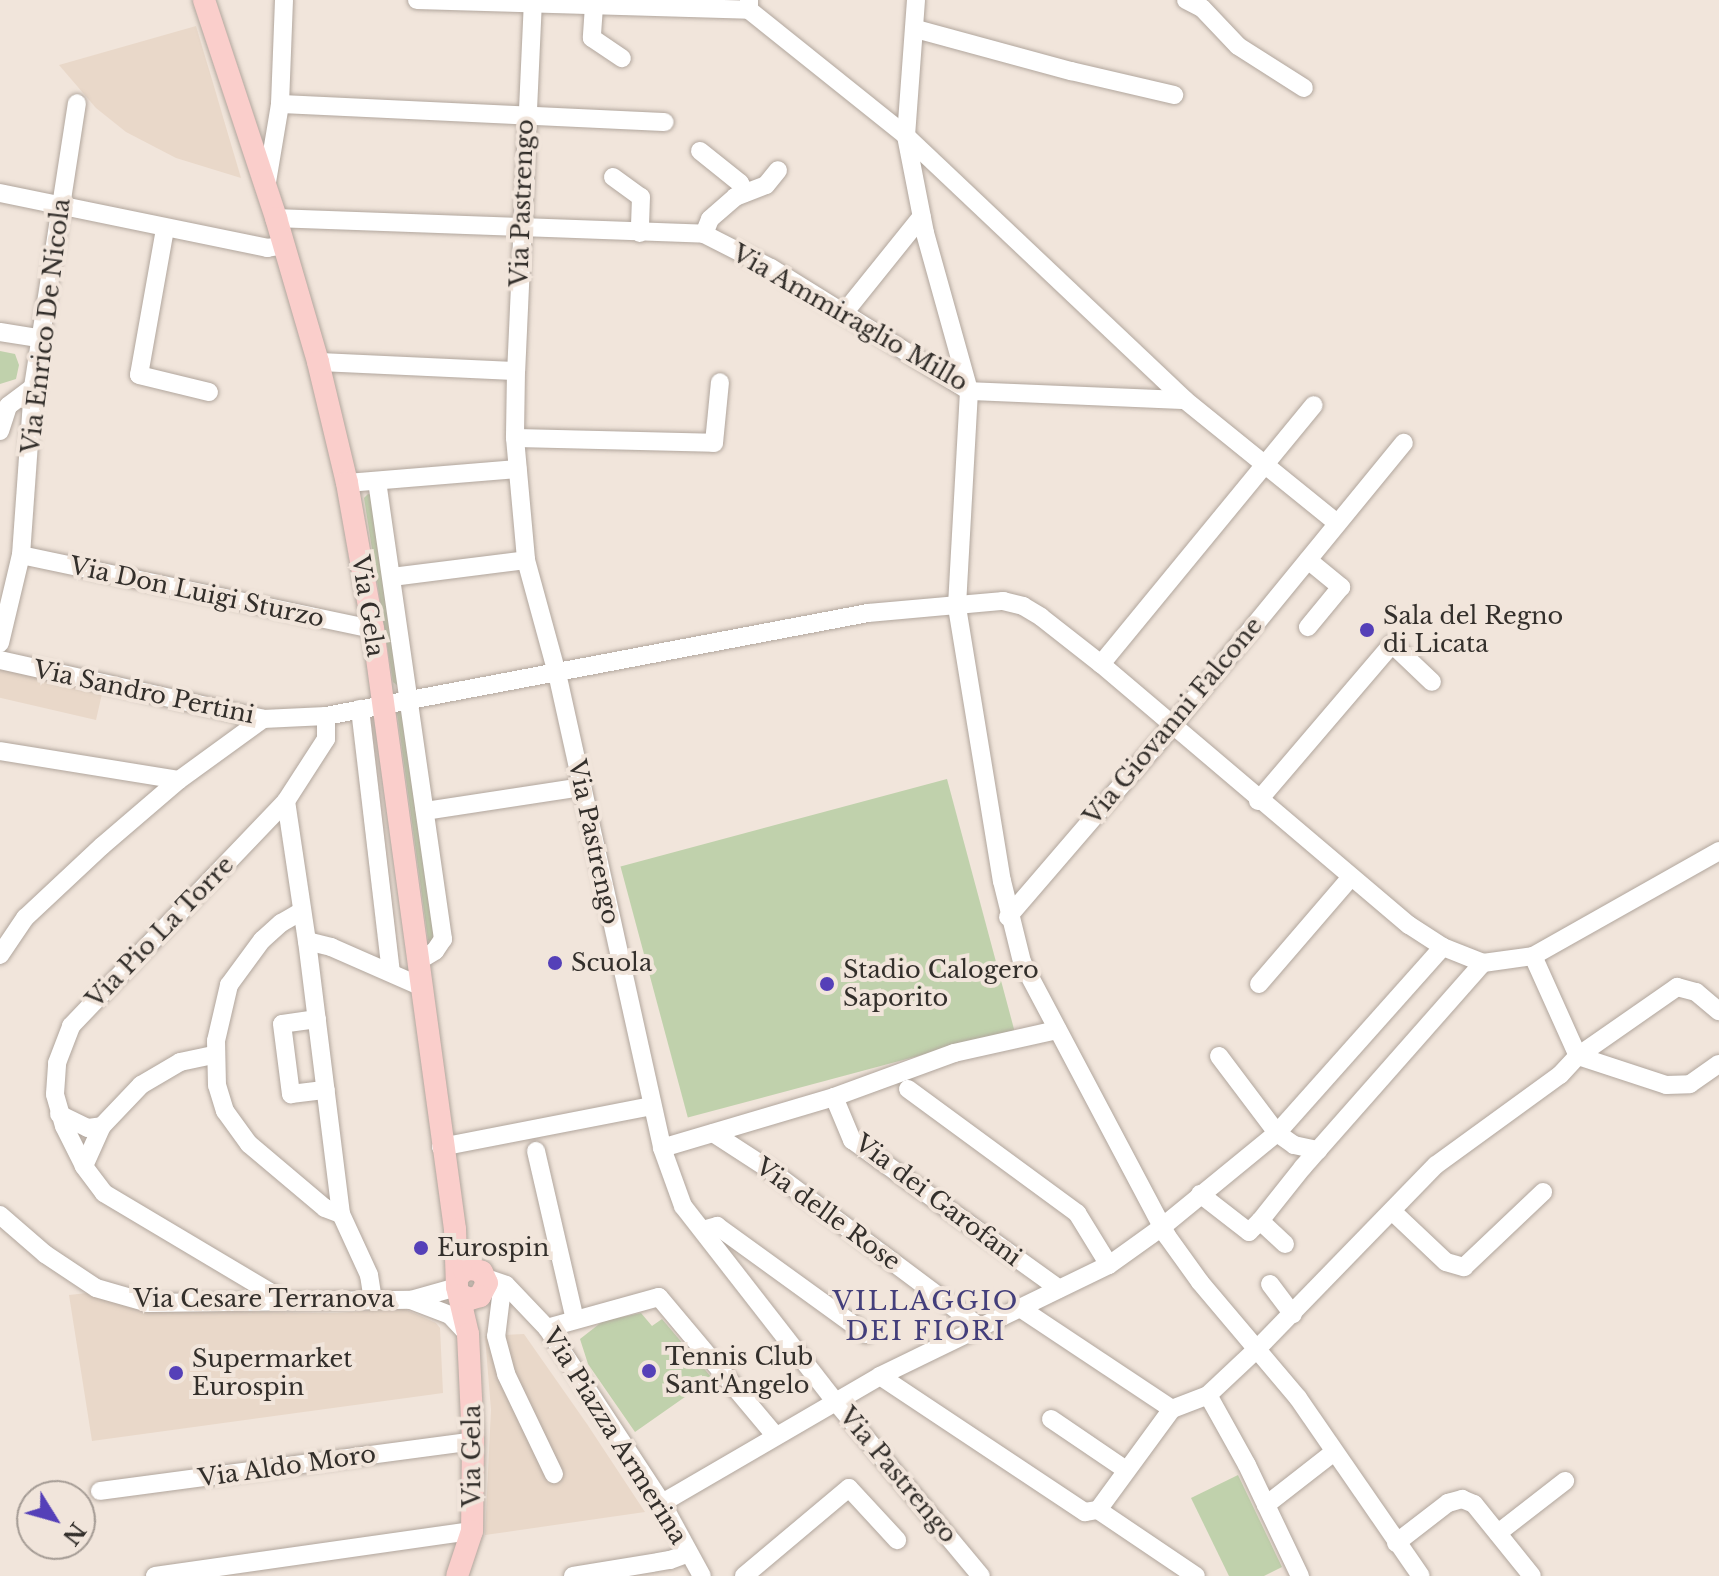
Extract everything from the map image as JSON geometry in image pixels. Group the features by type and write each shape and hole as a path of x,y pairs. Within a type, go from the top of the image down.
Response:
{"main road":[{"name":"Via Gela","path":"204,0 276,218 318,362 347,483 373,629 441,1147 455,1229 475,1287 468,1334 473,1441 472,1531 457,1576"}],"street":[{"path":"266,191 280,104 284,0"},
{"path":"417,0 594,6 749,5 906,136 1185,400 1337,523"},
{"path":"916,0 906,136 922,216 969,391 957,607 1008,917 1022,962 1162,1227 1200,1282 1298,1398 1421,1576"},
{"name":"Via Pastrengo","path":"533,2 520,226 515,438 526,560 557,673 662,1148 683,1206 835,1401 981,1576"},
{"path":"1202,3 1238,46 1304,88"},
{"path":"594,6 592,38 622,58"},
{"path":"916,29 1174,95"},
{"name":"Via Enrico De Nicola","path":"0,643 5,600 21,555 39,338 63,207 64,177 77,103"},
{"path":"280,104 665,122"},
{"path":"700,151 740,183 745,193"},
{"path":"704,234 710,219 735,197 766,185 778,170"},
{"path":"613,177 641,197 640,233"},
{"path":"0,193 267,248 284,245"},
{"path":"844,313 922,216"},
{"name":"Via Ammiraglio Millo","path":"276,218 704,234 771,268 969,391 1185,400"},
{"path":"165,229 139,375 209,392"},
{"path":"0,332 39,338"},
{"path":"318,362 516,371"},
{"path":"515,438 714,443 720,382"},
{"path":"0,431 8,406 33,387"},
{"path":"1101,664 1314,405"},
{"name":"Via Giovanni Falcone","path":"1008,917 1172,726 1404,443"},
{"path":"347,483 517,469"},
{"path":"377,481 443,939 435,951 417,962"},
{"name":"Via Don Luigi Sturzo","path":"21,555 373,629"},
{"path":"392,577 526,560"},
{"path":"1308,560 1341,587 1308,627"},
{"name":"Via Sandro Pertini","path":"0,660 263,719 326,716 868,613 1003,601 1023,606 1101,664 1258,801 1409,925 1443,947 1483,963"},
{"path":"1258,801 1392,644 1432,682"},
{"path":"360,709 391,971"},
{"name":"Via Pio La Torre","path":"285,1301 104,1193 84,1166 59,1114 55,1094 57,1063 71,1026 286,801 326,739 326,716"},
{"path":"0,955 7,932 179,780 263,719"},
{"path":"0,751 179,780"},
{"path":"425,811 582,787"},
{"path":"286,801 341,1214 369,1275 373,1301"},
{"path":"1200,1194 1249,1232 1483,963 1533,956 1719,851"},
{"path":"1259,984 1351,877"},
{"path":"302,911 281,923 262,940 235,974 223,1002 214,1055 217,1085 225,1111 249,1144 325,1208 341,1214"},
{"path":"307,941 391,971 420,986"},
{"path":"662,1503 880,1376 1109,1265 1162,1227 1277,1133 1443,947"},
{"path":"1533,956 1578,1056 1666,1085 1690,1084 1719,1064"},
{"path":"1098,1510 1172,1409 1208,1395 1293,1314 1436,1165 1560,1075 1578,1056 1677,987 1696,992 1719,1011"},
{"path":"317,1019 282,1024 291,1094 326,1090"},
{"path":"662,1148 834,1097 954,1053 1057,1030"},
{"path":"84,1166 102,1126 141,1085 180,1062 214,1055"},
{"path":"1219,1056 1277,1133 1294,1145 1318,1150"},
{"path":"908,1089 1077,1213 1109,1265"},
{"name":"Via dei Garofani","path":"834,1097 852,1140 1059,1289"},
{"path":"441,1147 651,1106"},
{"path":"59,1114 88,1128 102,1126"},
{"name":"Via delle Rose","path":"713,1133 770,1170 980,1327"},
{"path":"536,1151 575,1320"},
{"path":"1392,1211 1446,1262 1464,1267 1543,1192"},
{"name":"Via Cesare Terranova","path":"0,1215 69,1272 121,1298 148,1303 411,1300"},
{"path":"1260,1221 1285,1244"},
{"path":"703,1230 717,1226 866,1334"},
{"path":"1270,1284 1293,1314"},
{"name":"Via Piazza Armerina","path":"475,1287 506,1285 547,1328 662,1503 702,1576"},
{"path":"411,1300 475,1287 496,1336 506,1374 554,1474"},
{"path":"547,1328 659,1297 775,1435"},
{"path":"411,1300 450,1315 468,1334"},
{"path":"1020,1308 1172,1409"},
{"path":"880,1376 1085,1512 1098,1510 1196,1576"},
{"path":"1208,1395 1300,1576"},
{"path":"1051,1419 1126,1470"},
{"name":"Via Aldo Moro","path":"100,1491 473,1441"},
{"path":"1266,1505 1334,1452"},
{"path":"1498,1533 1565,1481"},
{"path":"747,1575 849,1488 897,1540"},
{"path":"1396,1543 1448,1503 1462,1499 1474,1504 1532,1576"},
{"path":"155,1576 472,1531"},
{"path":"573,1576 670,1560 689,1553"}],"shaded area":[{"path":"196,26 241,178 176,158 126,132 96,108 59,65"},
{"path":"0,669 102,693 96,720 0,698"},
{"path":"87,1293 134,1309 162,1311 336,1313 402,1308 436,1323 440,1328 443,1393 92,1441 69,1295"},
{"path":"524,1334 645,1512 485,1535 491,1410 485,1336"}],"green space":[{"path":"0,351 15,354 19,365 16,379 0,384"},
{"path":"371,494 398,686 393,682 364,498"},
{"path":"403,708 436,938 432,943 428,940 397,712"},
{"name":"Stadio Calogero Saporito","path":"947,779 1014,1030 688,1118 621,866"},
{"name":"Tennis Club Sant'Angelo","path":"641,1313 652,1326 662,1319 712,1378 635,1432 588,1364 580,1339 603,1321"},
{"path":"1238,1475 1282,1567 1264,1576 1229,1576 1191,1498"}],"place":[{"name":"Sala del Regno di Licata","path":"1367,630"},
{"name":"Scuola","path":"555,963"},
{"name":"Stadio Calogero Saporito","path":"827,984"},
{"name":"Eurospin","path":"421,1248"},
{"name":"Tennis Club Sant'Angelo","path":"649,1371"},
{"name":"Supermarket Eurospin","path":"176,1373"}],"district":[{"name":"VILLAGGIO DEI FIORI","path":"926,1317"}]}
